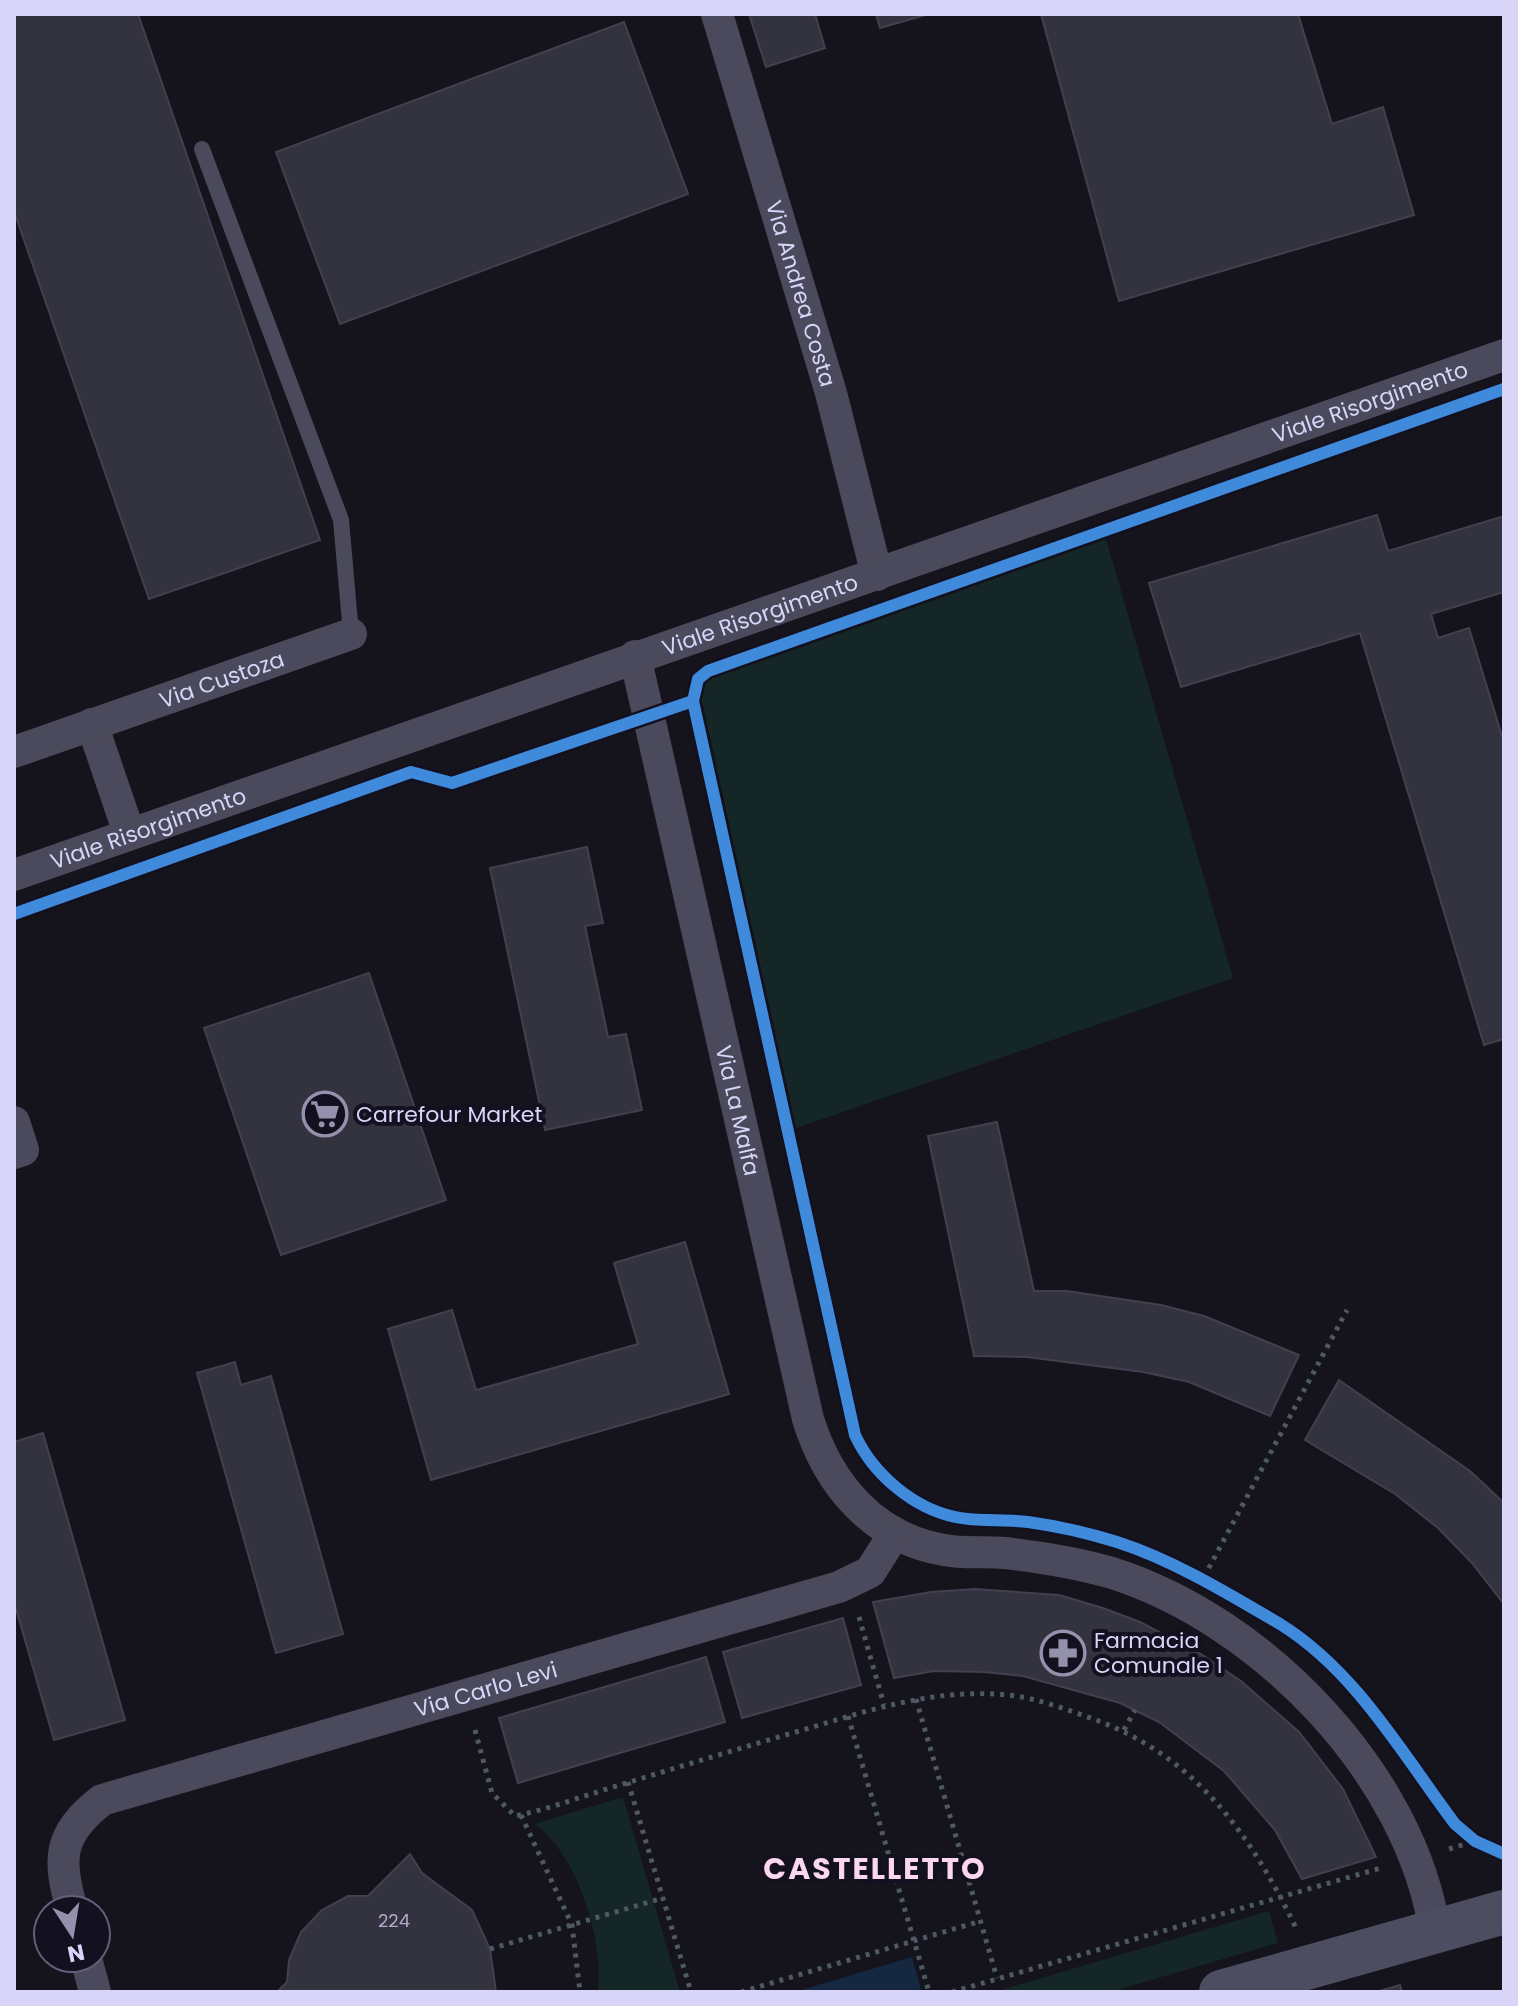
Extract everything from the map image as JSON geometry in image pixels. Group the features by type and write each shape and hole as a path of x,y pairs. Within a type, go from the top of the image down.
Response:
{"street":[{"name":"Via Andrea Costa","path":"717,14 831,393 877,575"},
{"name":"Viale Risorgimento","path":"14,875 1504,355"},
{"name":"Via Custoza","path":"14,752 351,634"},
{"name":"Via La Malfa","path":"635,656 808,1419 818,1450 843,1492 895,1533 946,1551 1004,1553 1112,1573 1200,1614 1273,1666 1348,1742 1397,1817 1431,1909 1435,1932"},
{"path":"92,724 129,833"},
{"path":"14,1122 23,1150 14,1153"},
{"name":"Via Carlo Levi","path":"69,1894 62,1856 67,1835 84,1814 102,1800 850,1583 870,1572 895,1533"},
{"path":"1221,1992 1504,1912"}],"lane":[{"path":"202,149 341,520 351,634"}],"path":[{"path":"1188,1574 1208,1585 1347,1310"},
{"path":"850,1583 884,1705"},
{"path":"465,1694 492,1793 515,1816 884,1705 949,1694 1010,1695 1070,1710 1124,1730 1172,1760 1213,1796 1264,1862 1316,1965"},
{"path":"916,1699 997,1978"},
{"path":"1124,1730 1135,1710"},
{"path":"848,1716 929,1992"},
{"path":"628,1782 691,1992"},
{"path":"521,1815 572,1925 580,1992"},
{"path":"952,1992 968,1990 997,1978 1475,1840"},
{"path":"490,1949 663,1898"},
{"path":"741,1992 981,1921"}],"shaded area":[{"path":"1106,539 1233,978 796,1128 698,683"},
{"path":"623,1797 680,1992 598,1992 597,1949 585,1900 563,1855 534,1824"},
{"path":"1269,1911 1278,1943 1110,1992 994,1992"}],"water":[{"path":"912,1957 921,1989 909,1992 795,1992"}],"building":[{"path":"14,14 138,14 320,540 149,599 14,211"},
{"path":"749,14 815,14 825,48 766,67"},
{"path":"876,14 929,14 880,28"},
{"path":"1041,14 1298,14 1332,124 1383,107 1414,215 1119,301"},
{"path":"624,22 688,194 340,324 276,152"},
{"path":"1377,515 1388,551 1504,516 1504,592 1431,614 1438,638 1469,628 1504,743 1504,1039 1484,1045 1360,633 1181,687 1149,583"},
{"path":"587,847 603,923 585,926 608,1037 626,1034 642,1110 545,1130 490,868"},
{"name":"Carrefour Market","path":"369,973 446,1200 281,1255 204,1028"},
{"path":"997,1122 1034,1291 1067,1291 1161,1305 1204,1316 1299,1355 1270,1416 1189,1382 1143,1372 1027,1357 974,1356 928,1136"},
{"path":"685,1242 729,1394 431,1480 388,1329 452,1310 476,1390 638,1344 614,1263"},
{"path":"235,1362 241,1385 271,1376 343,1634 276,1653 197,1373"},
{"path":"1339,1380 1470,1471 1504,1503 1504,1604 1472,1563 1438,1528 1395,1494 1305,1440"},
{"path":"43,1433 125,1720 54,1740 14,1602 14,1442"},
{"path":"975,1589 1059,1595 1140,1622 1201,1654 1241,1681 1299,1732 1343,1789 1376,1857 1302,1879 1275,1830 1224,1771 1159,1722 1120,1703 1023,1676 934,1671 894,1678 873,1602 931,1592"},
{"path":"843,1618 861,1685 742,1718 723,1652"},
{"path":"706,1657 725,1722 518,1783 499,1718"},
{"path":"410,1854 422,1873 472,1910 490,1949 496,1992 277,1992 287,1982 289,1960 301,1932 322,1910 348,1896 368,1896"},
{"path":"1400,1985 1402,1992 1376,1992"}],"cycle path":[{"path":"14,914 411,772 452,783 693,701 698,679 708,671 1504,389"},
{"path":"693,701 855,1435 872,1463 896,1487 939,1512 964,1519 1039,1524 1117,1542 1180,1568 1280,1624 1307,1643 1355,1690 1455,1824 1475,1841 1504,1854"}],"place":[{"name":"Carrefour Market","path":"325,1114"},
{"name":"Farmacia Comunale 1","path":"1063,1653"}],"district":[{"name":"CASTELLETTO","path":"875,1869"}]}
